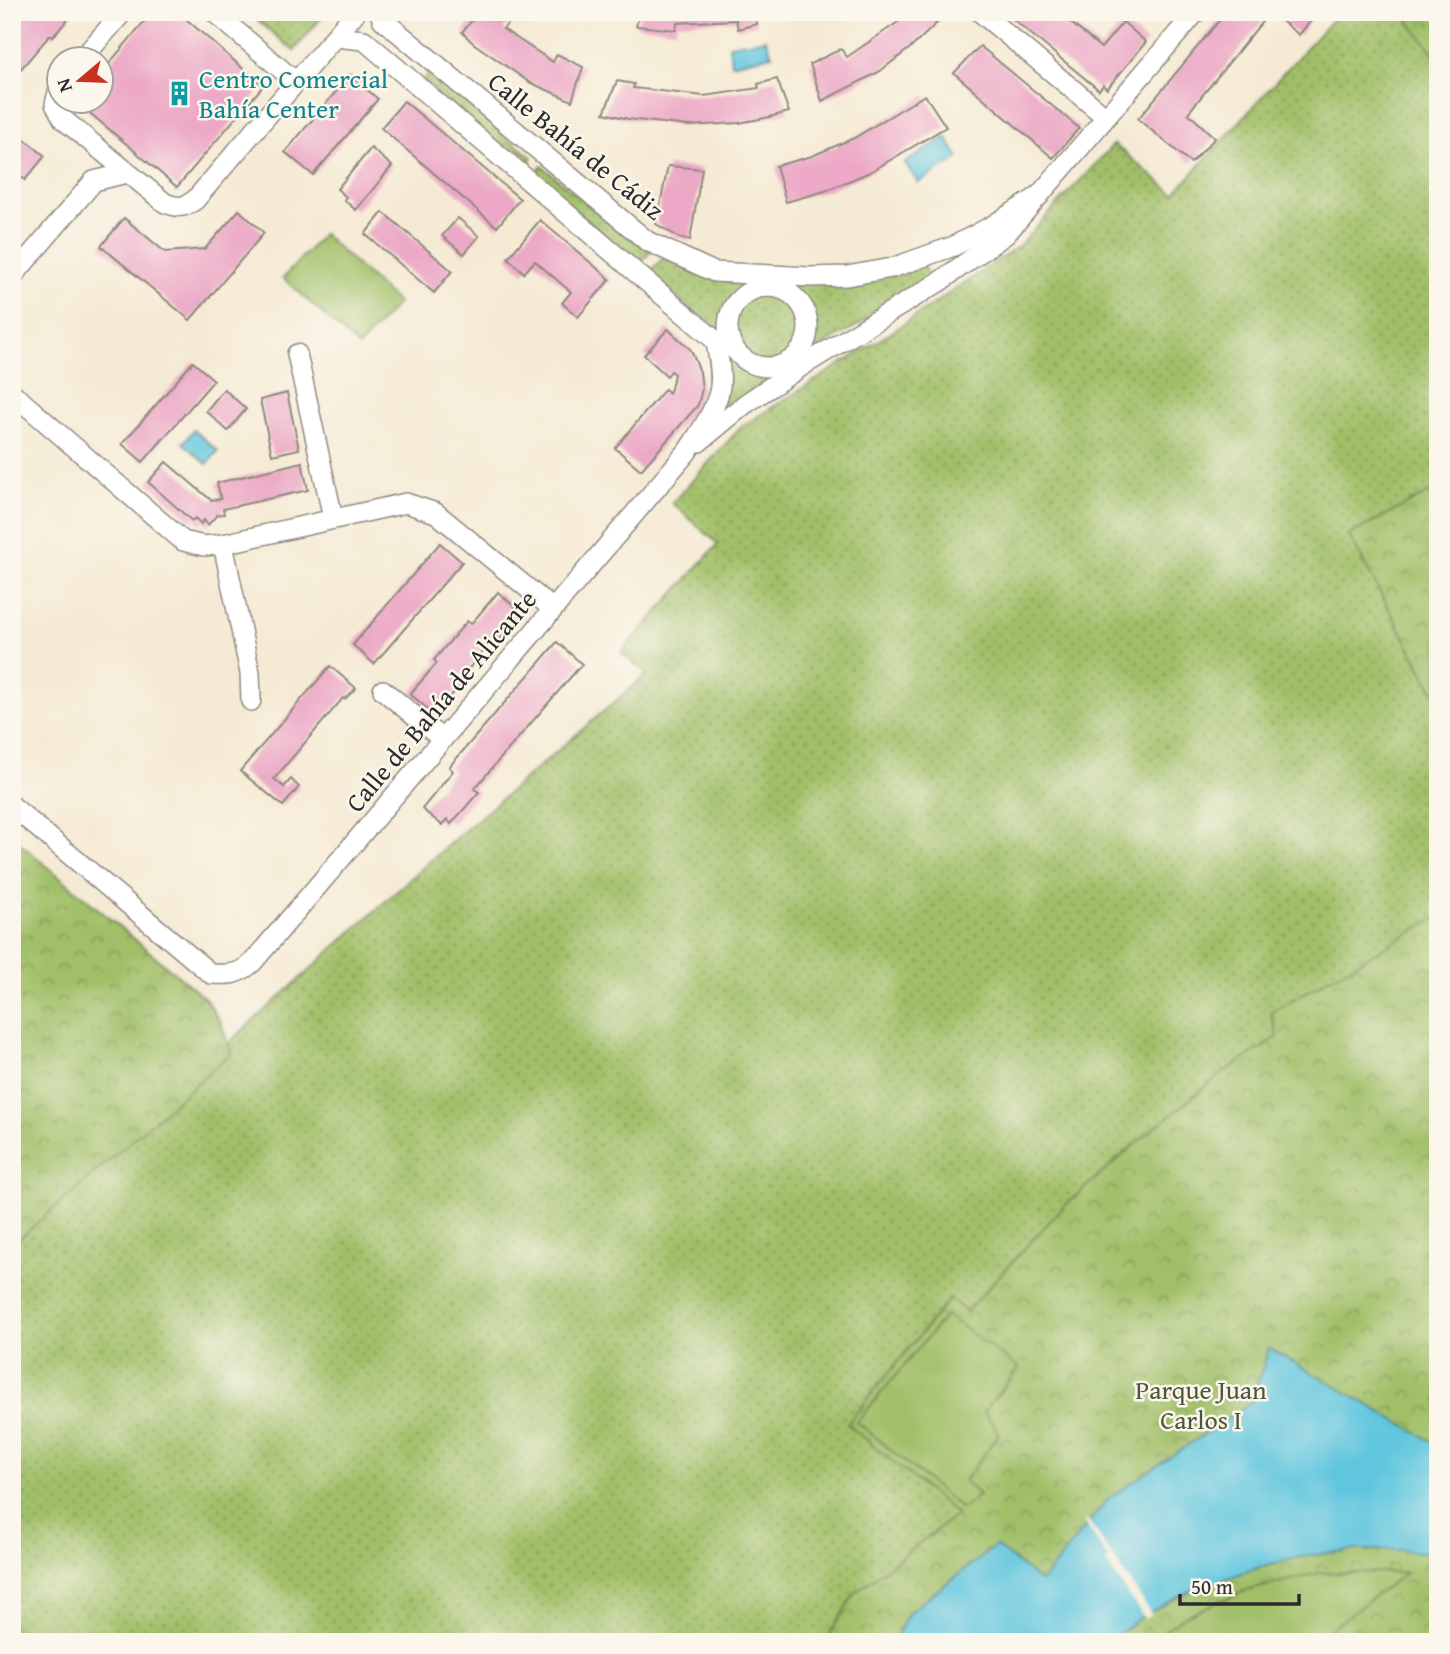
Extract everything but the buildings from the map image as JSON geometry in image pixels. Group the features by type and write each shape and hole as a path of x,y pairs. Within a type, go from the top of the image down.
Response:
{"street":[{"path":"93,46 123,12"},
{"path":"214,12 296,82"},
{"path":"62,116 165,203 178,208 186,206 195,200 356,12"},
{"name":"Calle Bahía de Cádiz","path":"380,12 383,19 438,67 647,240 714,272 772,281 847,276 892,268 954,246 1039,196"},
{"path":"980,12 1106,117"},
{"name":"Calle Bahía de Cádiz","path":"796,364 939,282 1006,234 1196,12"},
{"name":"Calle Bahía de Cádiz","path":"335,37 364,40 722,339"},
{"path":"94,181 95,146"},
{"path":"12,277 94,181 127,173"},
{"path":"772,281 795,298 804,309 808,322 807,336 796,364 768,368 755,366 743,359 722,339 737,301 772,281"},
{"name":"Calle de Bahía de Alicante","path":"12,806 211,974 229,975 242,972 252,964 687,452 706,422 720,391 722,339"},
{"path":"298,354 333,518"},
{"name":"Calle de Bahía de Alicante","path":"687,452 796,364"},
{"path":"12,393 183,541 204,546 223,544 406,503 436,513 553,609"},
{"path":"223,544 250,673 251,701"},
{"path":"383,690 442,739"}],"green space":[{"path":"248,12 326,12 294,51"},
{"path":"1339,12 1402,12 1438,59 1438,488 1349,535 1438,699 1438,917 1271,1012 1278,1037 1224,1072 1061,1209 966,1312 950,1299 848,1424 957,1514 855,1593 825,1642 12,1642 12,1239 450,843 647,674 621,653 718,544 672,503 741,427 892,332 1019,246 1114,144 1174,194"},
{"path":"1402,12 1438,12 1438,59"},
{"path":"431,72 532,158 524,167 423,81"},
{"path":"542,166 615,227 651,251 639,264 534,175"},
{"path":"323,234 398,303 359,347 283,278"},
{"path":"664,257 742,286 741,293 728,310 722,330 715,329 649,273"},
{"path":"922,263 931,283 806,355 812,332 810,315 788,285"},
{"path":"768,292 793,302 803,327 793,352 768,362 743,352 733,327 743,302"},
{"path":"730,355 746,366 768,372 771,378 722,412 727,356"},
{"path":"1438,488 1438,699 1349,535"},
{"path":"12,837 206,999 221,1023 231,1053 12,1245"},
{"name":"Parque Juan Carlos I","path":"1438,917 1438,1642 825,1642 855,1593 957,1514 847,1424 950,1298 966,1312 1061,1209 1224,1072 1278,1037 1271,1012"},
{"path":"946,1315 1019,1368 984,1411 999,1434 964,1481 979,1495 962,1509 857,1422"},
{"path":"1407,1572 1313,1642 1172,1642 1164,1631 1185,1616 1245,1591 1319,1573"}],"water":[{"path":"766,39 772,55 731,64 729,45"},
{"path":"946,137 959,158 918,183 905,163"},
{"path":"194,430 218,451 207,464 183,443"},
{"path":"1269,1348 1438,1445 1438,1554 1400,1550 1354,1550 1310,1555 1263,1566 1190,1591 1141,1617 1108,1642 894,1642 909,1612 996,1546 1041,1582 1109,1498 1252,1402"}],"pier":[{"path":"1087,1519 1152,1615 1145,1619 1106,1562 1109,1559 1084,1522"}],"place":[{"name":"Centro Comercial Bahía Center","path":"179,94"}]}
